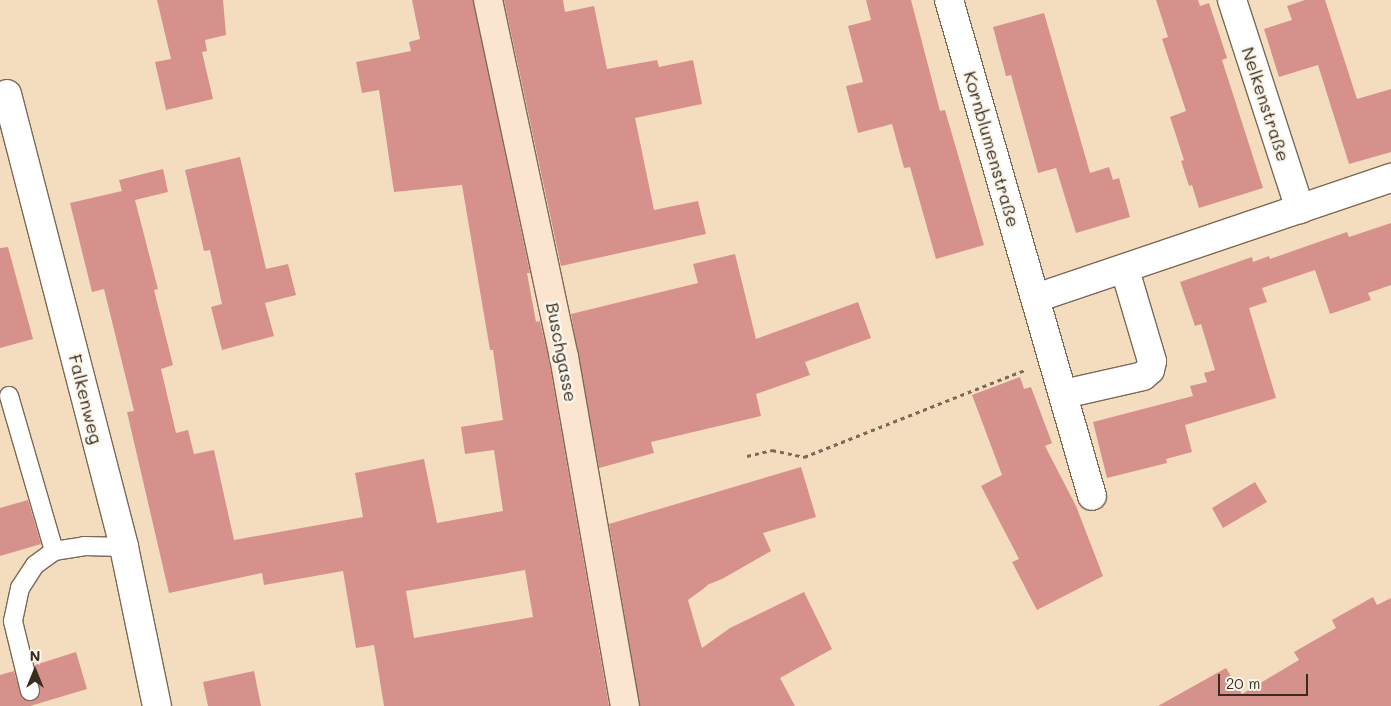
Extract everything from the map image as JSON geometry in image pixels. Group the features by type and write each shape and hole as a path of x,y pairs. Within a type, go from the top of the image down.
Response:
{"street":[{"name":"Buschgasse","path":"488,0 564,357 625,706"},
{"name":"Kornblumenstraße","path":"949,0 1092,496"},
{"name":"Nelkenstraße","path":"1232,0 1300,209"},
{"name":"Falkenweg","path":"7,94 124,547 157,706"},
{"path":"1036,298 1126,270 1391,178"},
{"path":"1064,394 1143,376 1150,370 1152,361 1126,270"}],"lane":[{"path":"9,396 54,551"},
{"path":"30,691 14,621 20,588 35,565 54,551 84,546 124,547"}],"path":[{"path":"747,456 772,450 804,457 1054,360"}],"building":[{"path":"157,0 223,0 226,35 205,40 207,51 202,52 213,99 166,110 155,62 171,59"},
{"path":"412,0 473,0 530,273 527,273 536,322 540,321 549,360 609,706 384,706 374,645 356,648 343,571 264,585 262,573 169,593 127,412 134,411 104,289 92,292 70,203 122,191 119,180 163,169 168,192 135,200 158,289 154,290 173,365 161,369 176,433 188,430 194,454 214,450 234,540 363,517 355,473 424,459 437,523 503,511 494,450 465,454 461,427 503,420 493,350 490,350 462,185 394,192 379,90 362,93 356,62 411,51 409,42 420,39","holes":["525,570 533,617 414,638 406,591"]},
{"path":"504,0 563,0 565,12 594,6 607,69 657,60 659,67 693,60 702,104 635,118 654,210 698,201 706,234 561,266"},
{"path":"866,0 911,0 940,111 945,110 984,245 936,259 910,167 904,168 892,124 858,133 846,86 863,82 848,26 871,20"},
{"path":"1156,0 1198,0 1200,6 1209,3 1227,58 1222,60 1263,188 1199,208 1192,185 1189,186 1181,161 1184,160 1170,117 1186,111 1162,39 1168,37"},
{"path":"1305,0 1325,0 1357,99 1391,89 1391,152 1349,164 1318,65 1279,77 1264,29 1292,20 1287,6"},
{"path":"1044,13 1090,173 1109,167 1113,180 1119,178 1130,217 1076,233 1056,168 1038,173 1011,75 1006,76 993,27"},
{"path":"240,157 266,269 288,264 296,295 265,303 274,336 222,350 211,307 222,304 210,250 204,251 185,170"},
{"path":"1391,223 1391,285 1368,293 1371,300 1330,314 1315,270 1262,288 1267,302 1249,308 1276,398 1185,425 1192,452 1166,459 1167,463 1107,478 1093,422 1193,396 1190,386 1207,382 1204,373 1215,370 1201,324 1195,326 1180,282 1252,257 1253,262 1269,256 1270,259 1347,232 1349,237"},
{"path":"8,247 33,339 0,348 0,248"},
{"path":"735,254 756,339 858,302 871,338 805,362 810,375 756,394 761,416 651,442 654,453 599,468 571,314 698,283 693,264"},
{"path":"1020,377 1024,389 1031,387 1052,443 1045,446 1076,506 1103,576 1037,610 1012,562 1019,559 981,486 1002,475 972,395"},
{"path":"801,467 816,517 763,533 771,551 722,579 707,585 688,600 702,648 730,628 804,592 832,649 780,678 795,706 640,706 609,524"},
{"path":"1255,482 1267,502 1223,528 1212,508"},
{"path":"28,500 41,544 0,556 0,508"},
{"path":"1373,597 1377,605 1391,598 1391,706 1158,706 1226,668 1242,694 1299,660 1294,652 1336,628 1332,620"},
{"path":"76,652 87,689 30,706 0,706 0,675 14,671 22,698 33,701 40,694 35,665"},
{"path":"254,671 261,706 208,706 203,682"}]}
